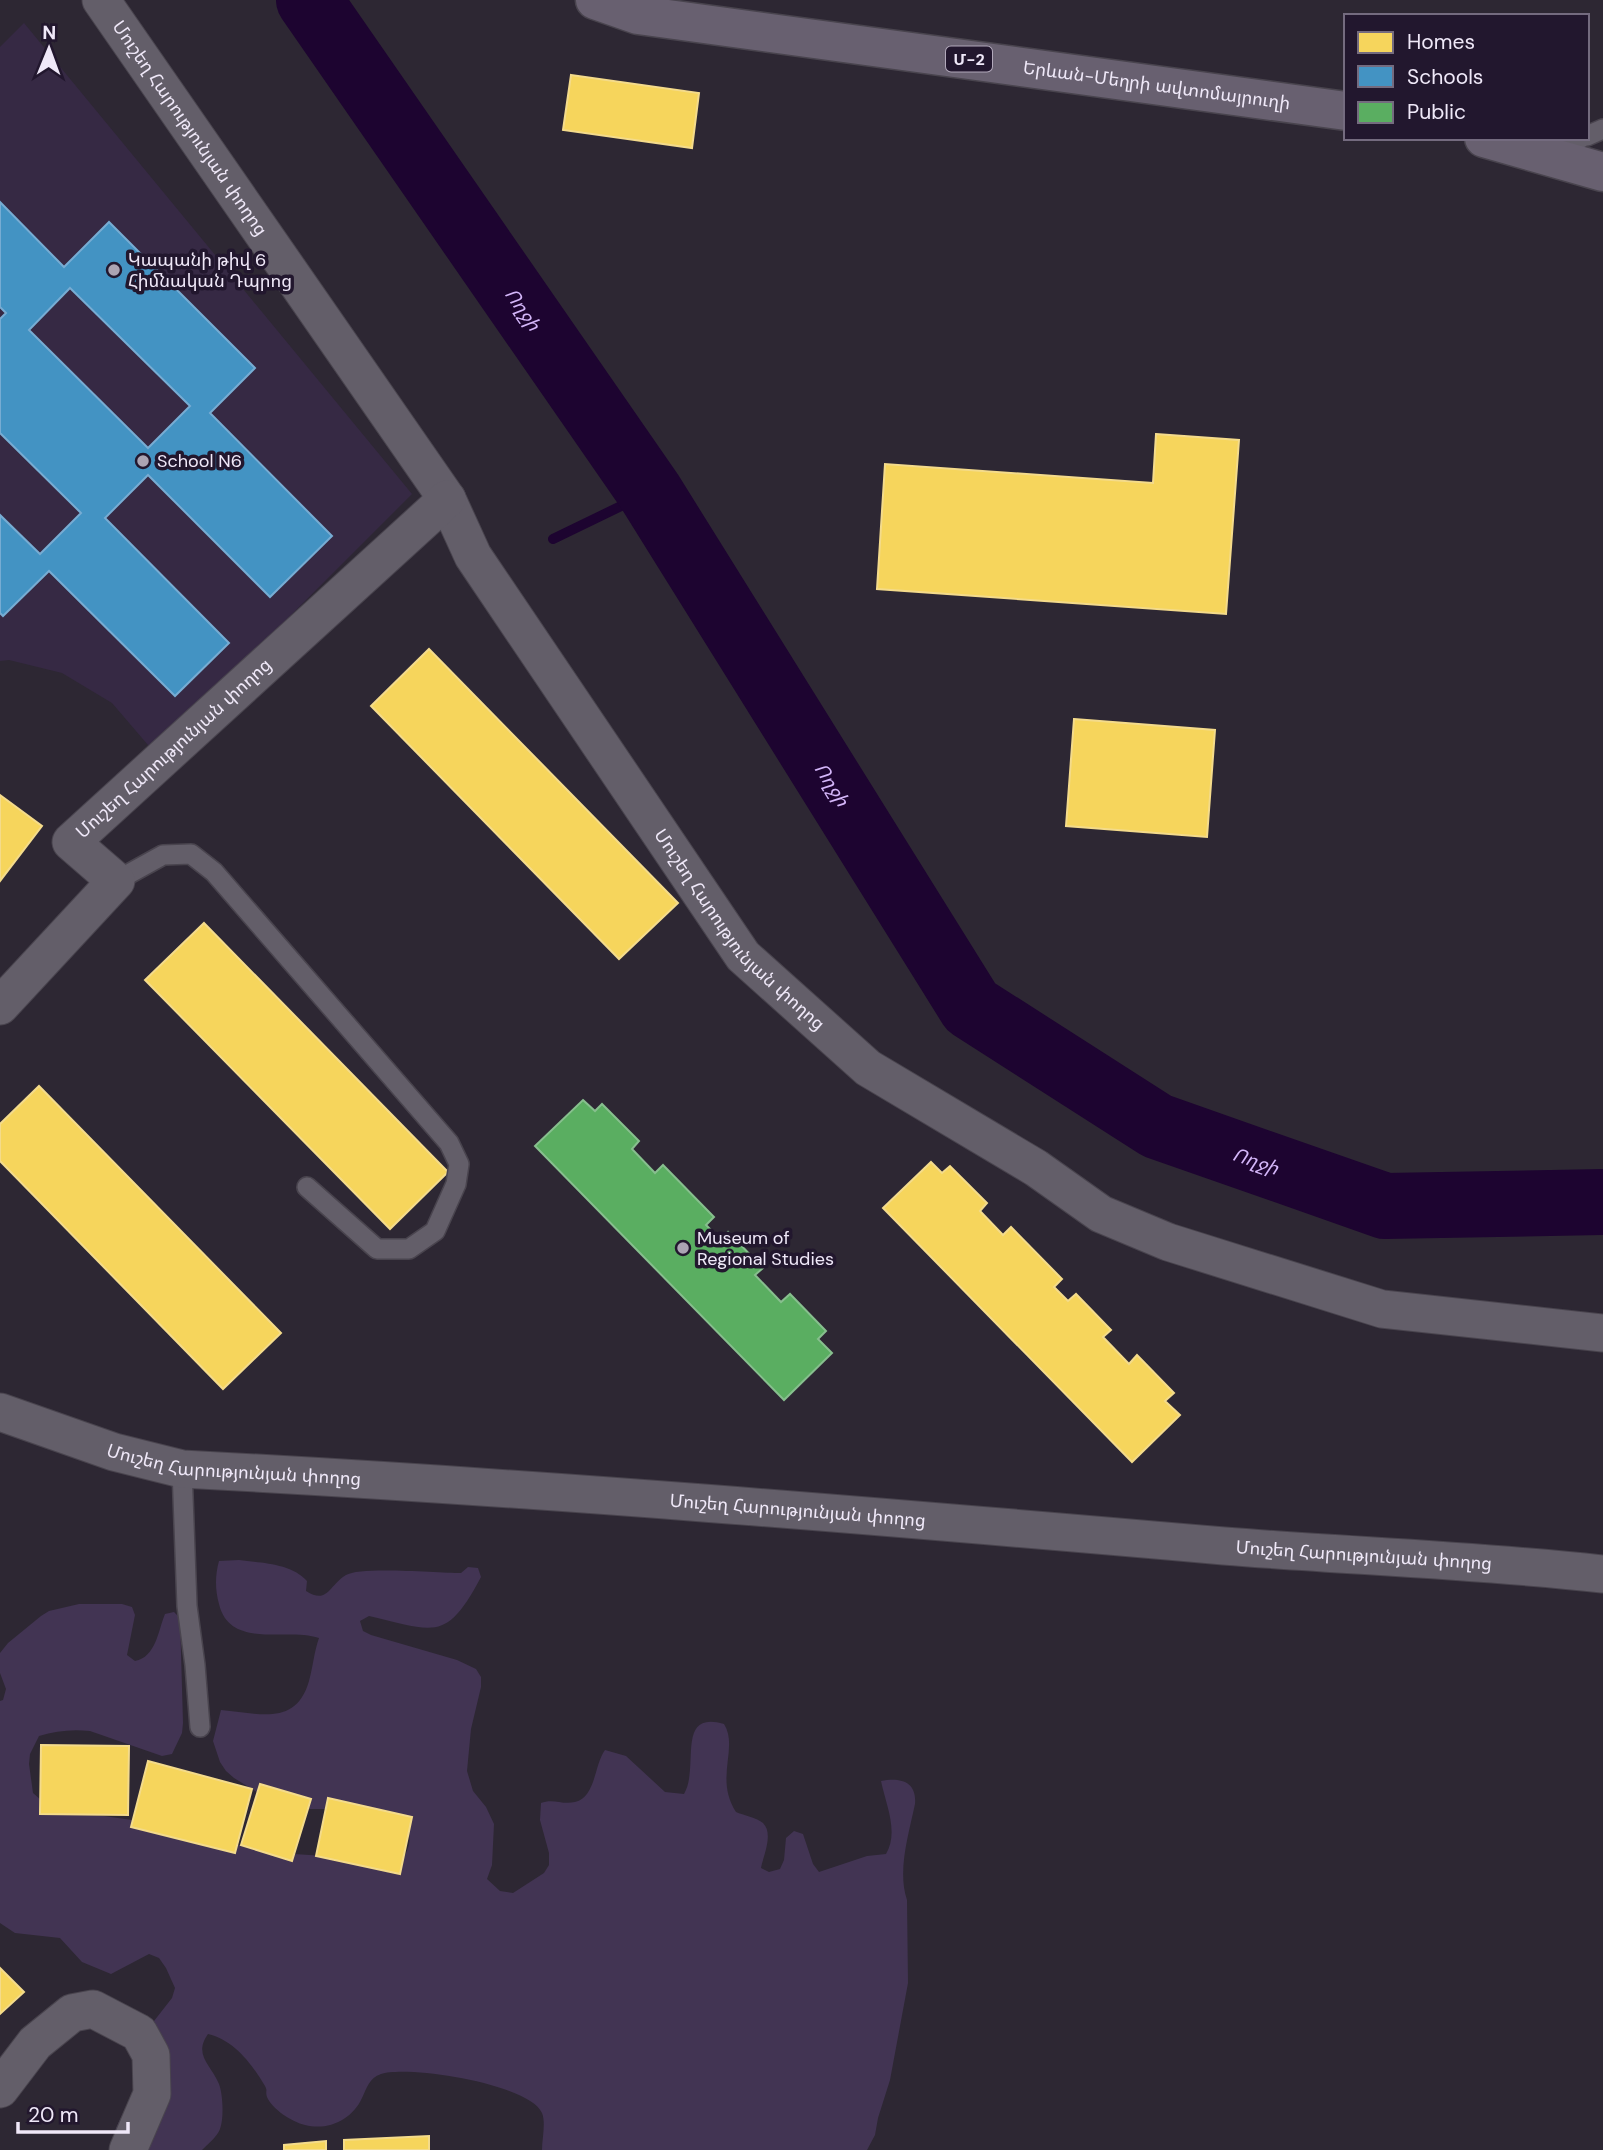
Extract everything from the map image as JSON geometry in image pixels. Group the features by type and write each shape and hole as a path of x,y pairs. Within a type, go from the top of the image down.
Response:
{"highway":[{"name":"Երևան-Մեղրի ավտոմայրուղի","path":"595,0 638,15 1344,111"},
{"path":"1491,140 1603,172"}],"street":[{"name":"Մուշեղ Հարությունյան փողոց","path":"101,0 447,499 473,556 743,956 868,1068 1036,1168 1101,1214 1168,1242 1382,1309 1603,1333"},
{"name":"Մուշեղ Հարությունյան փողոց","path":"116,881 71,842 447,499"},
{"path":"0,1006 116,881"},
{"name":"Մուշեղ Հարությունյան փողոց","path":"0,1412 114,1452 182,1469 868,1515 1603,1574"},
{"path":"0,2089 34,2043 72,2013 93,2009 139,2033 151,2055 152,2094 128,2150"}],"lane":[{"path":"1543,155 1577,140"},
{"path":"116,881 163,855 191,854 214,872 449,1143 459,1164 456,1184 435,1231 409,1249 377,1249 307,1187"},
{"path":"182,1469 187,1606 200,1727"}],"shaded area":[{"name":"Կապանի թիվ 6 Հիմնական Դպրոց","path":"24,23 412,494 154,752 112,703 62,673 9,660 0,661 0,47"},
{"path":"239,1560 275,1565 293,1571 307,1581 306,1591 319,1596 328,1592 340,1579 354,1572 383,1570 461,1573 468,1567 478,1568 481,1577 469,1598 458,1613 437,1627 409,1626 369,1616 360,1621 363,1631 371,1635 457,1660 476,1669 481,1677 471,1729 467,1771 473,1791 486,1807 494,1824 492,1865 487,1879 500,1891 513,1893 544,1873 549,1865 549,1853 540,1820 541,1803 570,1803 582,1799 591,1787 605,1750 626,1756 665,1792 684,1794 688,1783 694,1733 699,1725 709,1722 724,1724 728,1733 727,1787 736,1812 760,1821 768,1833 761,1868 769,1872 780,1869 784,1860 786,1838 794,1831 803,1834 813,1864 819,1872 867,1856 886,1854 890,1846 891,1828 881,1781 901,1781 910,1786 915,1804 903,1877 907,1900 908,1983 890,2080 875,2135 867,2150 542,2150 543,2117 533,2103 516,2093 467,2079 416,2072 381,2074 369,2084 358,2106 346,2118 331,2125 305,2125 289,2118 273,2106 254,2069 234,2047 208,2034 202,2048 203,2054 219,2084 222,2100 221,2124 215,2138 202,2150 111,2150 116,2128 134,2090 154,2021 172,1998 175,1988 159,1958 149,1954 111,1974 82,1962 60,1938 15,1933 0,1923 0,1701 3,1700 6,1689 0,1673 0,1653 8,1643 49,1611 79,1604 122,1604 132,1607 135,1615 127,1655 135,1661 142,1659 152,1649 165,1614 174,1612 180,1618 183,1723 182,1733 172,1754 162,1756 90,1731 64,1731 39,1736 30,1754 29,1764 33,1793 41,1800 90,1814 139,1821 209,1841 241,1845 263,1852 402,1861 409,1846 409,1832 404,1822 329,1809 302,1809 260,1794 234,1778 220,1762 213,1741 221,1710 274,1714 295,1705 303,1696 309,1681 319,1638 247,1632 235,1627 225,1618 217,1593 219,1561"}],"building: Homes":[{"path":"571,75 699,93 692,148 563,130"},
{"path":"1156,434 1239,440 1226,614 877,589 885,464 1153,483"},
{"path":"429,649 678,903 619,959 371,706"},
{"path":"1074,719 1215,730 1207,837 1066,826"},
{"path":"0,795 42,826 0,881"},
{"path":"204,923 448,1172 390,1229 145,980"},
{"path":"39,1086 281,1333 223,1389 0,1161 0,1124"},
{"path":"931,1162 942,1173 950,1166 987,1203 980,1211 1003,1235 1011,1227 1062,1279 1054,1287 1068,1301 1076,1294 1111,1330 1103,1337 1129,1364 1137,1355 1174,1393 1165,1401 1180,1415 1132,1462 883,1208"},
{"path":"41,1745 129,1746 128,1815 40,1814"},
{"path":"148,1761 252,1789 235,1853 131,1827"},
{"path":"260,1784 311,1799 292,1861 241,1845"},
{"path":"328,1798 412,1817 400,1874 316,1856"},
{"path":"0,1968 24,1992 0,2014"},
{"path":"429,2136 429,2150 344,2150 344,2140"},
{"path":"326,2141 326,2150 284,2150 284,2145"}],"building: Schools":[{"name":"School N6","path":"0,202 64,267 109,222 255,368 210,413 332,536 270,597 148,475 105,518 229,643 175,696 49,571 3,616 0,613 0,515 40,554 81,513 0,433 0,319 6,313 0,307","holes":["70,288 190,406 148,448 29,330"]}],"building: Public":[{"path":"583,1100 595,1111 602,1104 639,1141 632,1149 655,1173 663,1165 714,1217 706,1225 720,1239 728,1232 763,1268 755,1275 781,1302 790,1294 826,1331 818,1339 832,1353 784,1400 535,1146"}],"waterway":[{"name":"Ողջի","path":"309,0 650,492 971,1007 1157,1126 1385,1206 1603,1202"},
{"path":"553,539 650,492"}],"place":[{"name":"Կապանի թիվ 6 Հիմնական Դպրոց","path":"114,270"},
{"name":"School N6","path":"143,461"},
{"name":"Museum of Regional Studies","path":"683,1248"}]}
